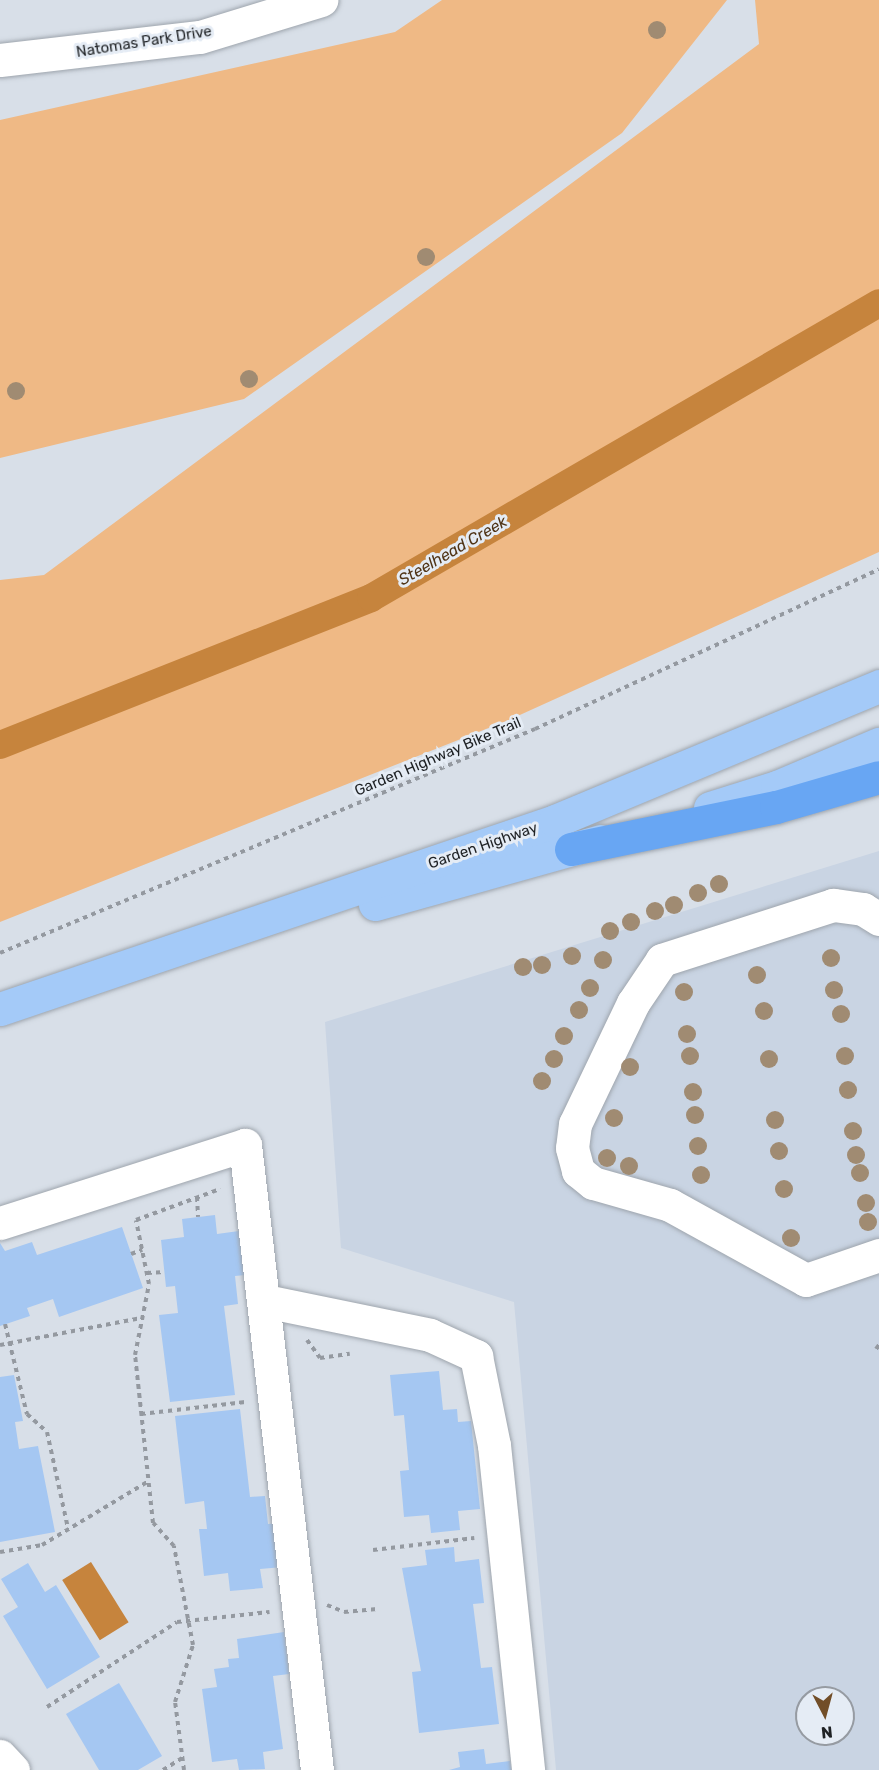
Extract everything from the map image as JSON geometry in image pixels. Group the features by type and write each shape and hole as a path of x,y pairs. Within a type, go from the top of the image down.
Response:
{"highway":[{"path":"571,849 776,807 879,777"}],"main road":[{"name":"Garden Highway","path":"0,1009 555,821 879,686"},
{"name":"Garden Highway","path":"78,984 571,849 777,787 879,744"}],"street":[{"name":"Natomas Park Drive","path":"0,60 200,37 321,0"},
{"path":"879,919 863,909 833,906 662,960 624,1023 575,1124 572,1148 578,1171 593,1183 670,1205 806,1280 879,1255"},
{"path":"0,1223 245,1145 265,1301 317,1770"},
{"path":"265,1301 430,1335 476,1356 494,1445 528,1770"},
{"path":"0,1756 13,1770"}],"path":[{"name":"Garden Highway Bike Trail","path":"0,953 535,729 879,569"},
{"path":"184,1770 175,1702 193,1645 191,1620 174,1546 153,1523 135,1355 147,1273 136,1220 197,1197 250,1182"},
{"path":"197,1197 198,1217"},
{"path":"131,1254 142,1250"},
{"path":"147,1273 165,1272"},
{"path":"0,1345 142,1318"},
{"path":"5,1324 12,1342 27,1414 47,1432 68,1528"},
{"path":"141,1414 275,1399"},
{"path":"0,1552 42,1545 149,1481"},
{"path":"374,1550 483,1538"},
{"path":"46,1707 177,1622 298,1609 380,1609"},
{"path":"163,1770 184,1757"}],"shaded area":[{"path":"442,0 727,0 622,133 244,399 0,458 0,120 395,32"},
{"path":"755,0 879,0 879,552 511,719 0,922 0,580 44,575 759,44"},
{"path":"879,851 879,1770 556,1770 514,1302 341,1248 325,1022"},
{"path":"91,1562 129,1622 100,1640 62,1580"}],"building":[{"path":"215,1215 217,1234 239,1231 245,1275 235,1276 238,1304 224,1306 235,1395 170,1402 159,1315 178,1313 175,1286 166,1287 161,1240 184,1237 182,1219"},
{"path":"122,1227 143,1288 59,1317 53,1299 27,1308 30,1316 0,1326 0,1243 5,1251 32,1242 37,1255"},
{"path":"439,1371 443,1410 457,1409 458,1422 471,1421 480,1509 458,1511 460,1530 431,1533 429,1515 404,1517 400,1471 409,1470 404,1415 394,1416 390,1375"},
{"path":"14,1375 23,1421 15,1422 19,1449 38,1446 55,1532 0,1542 0,1377"},
{"path":"240,1409 250,1497 265,1496 268,1524 277,1523 283,1567 260,1569 263,1588 230,1591 228,1573 204,1576 199,1529 207,1529 204,1501 185,1504 175,1416"},
{"path":"454,1547 455,1562 479,1559 484,1603 473,1604 481,1668 492,1667 499,1724 419,1733 412,1672 421,1671 402,1568 427,1565 425,1550"},
{"path":"28,1563 45,1592 56,1585 100,1657 47,1689 3,1616 18,1607 1,1579"},
{"path":"284,1632 289,1674 273,1676 283,1749 263,1752 265,1769 239,1770 237,1759 212,1762 202,1689 217,1687 214,1669 229,1667 228,1659 239,1658 237,1639"},
{"path":"119,1683 162,1756 138,1770 99,1770 66,1714"},
{"path":"484,1749 486,1764 510,1761 511,1770 449,1770 460,1767 458,1752"}],"waterway":[{"name":"Steelhead Creek","path":"0,745 371,598 879,303"}]}
